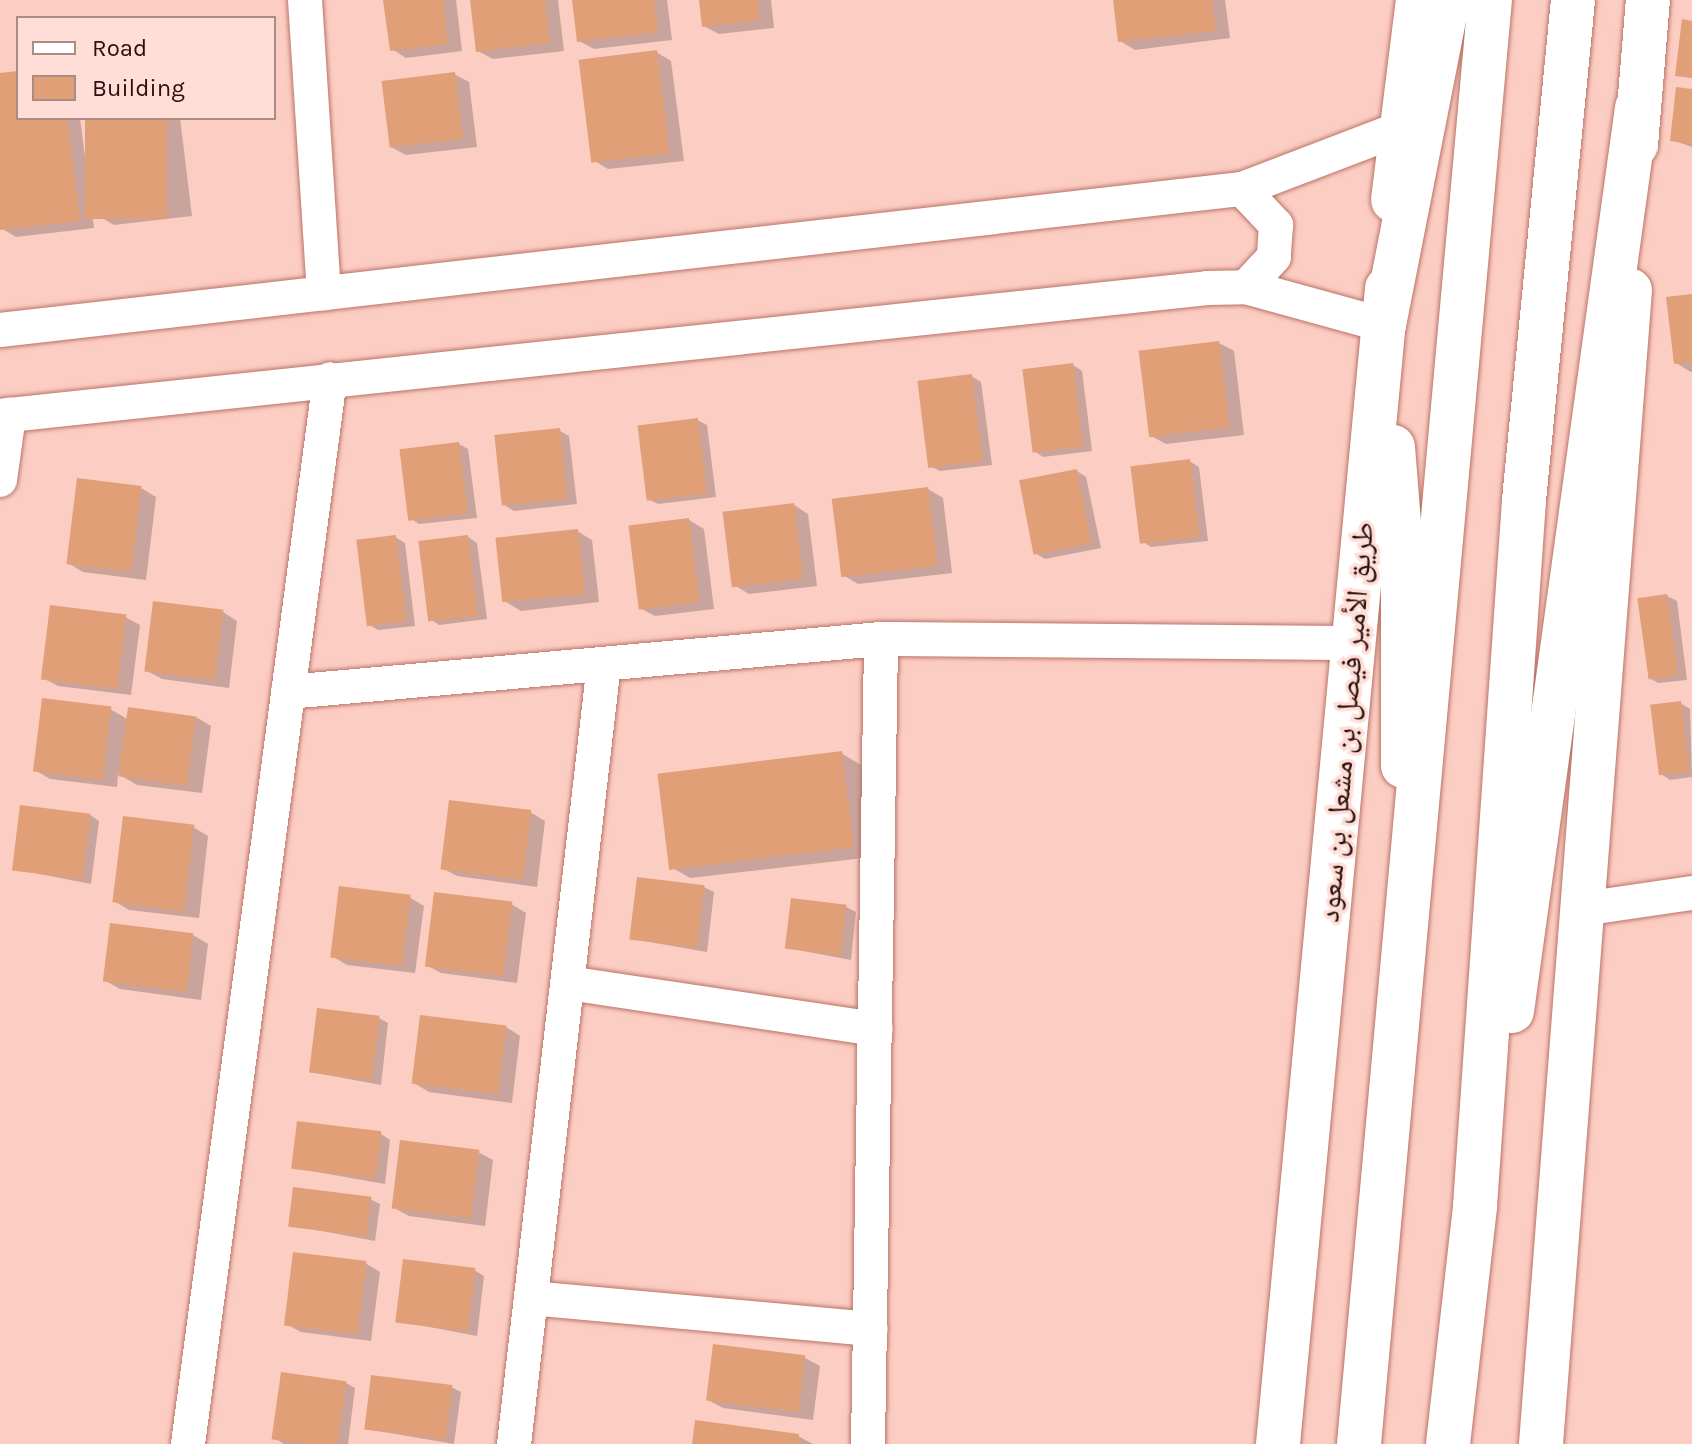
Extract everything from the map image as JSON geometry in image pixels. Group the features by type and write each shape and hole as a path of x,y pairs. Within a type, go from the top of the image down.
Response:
{"main road":[{"name":"طريق الأمير فيصل بن مشعل بن سعود","path":"1278,1444 1384,325 1399,129 1409,92 1418,0"},
{"path":"1396,1038 1387,938 1404,757 1403,574 1384,325 1448,0"},
{"path":"1359,1444 1490,0"},
{"path":"1448,1444 1475,1206 1524,500 1573,0"},
{"path":"1475,1206 1526,941 1637,108 1648,0"},
{"path":"1541,1444 1635,233 1637,108"}],"street":[{"path":"305,0 324,293"},
{"path":"0,330 1242,189 1399,129"},
{"path":"1242,189 1276,225 1274,257 1246,287"},
{"path":"0,480 4,416 330,379 1246,287 1384,325"},
{"path":"188,1444 330,379"},
{"path":"288,692 881,639 1354,643"},
{"path":"868,1444 881,639"},
{"path":"514,1444 604,664"},
{"path":"1582,909 1692,893"},
{"path":"568,983 876,1029"},
{"path":"531,1298 871,1329"}],"building":[{"path":"383,0 443,0 448,44 390,51"},
{"path":"470,0 545,0 550,43 476,52"},
{"path":"572,0 654,0 658,32 577,42"},
{"path":"699,0 758,0 760,20 702,27"},
{"path":"1113,0 1212,0 1216,31 1118,42"},
{"path":"1682,19 1692,21 1692,78 1675,76"},
{"path":"657,50 670,153 591,163 579,60"},
{"path":"16,71 16,120 67,120 80,221 0,230 0,73"},
{"path":"455,72 463,139 390,148 382,81"},
{"path":"1676,87 1692,89 1692,144 1670,141"},
{"path":"85,120 167,120 167,219 85,219"},
{"path":"1692,294 1692,362 1674,364 1666,297"},
{"path":"1219,341 1230,427 1149,437 1139,351"},
{"path":"1073,363 1083,446 1033,453 1022,369"},
{"path":"972,374 983,461 928,468 917,381"},
{"path":"698,418 707,493 647,501 637,425"},
{"path":"560,428 567,499 502,506 494,435"},
{"path":"459,442 468,513 408,521 399,449"},
{"path":"1190,459 1200,536 1140,544 1130,466"},
{"path":"1077,469 1092,544 1034,555 1019,480"},
{"path":"77,478 142,486 131,572 66,564"},
{"path":"928,487 938,565 841,577 832,499"},
{"path":"794,503 803,578 732,587 723,512"},
{"path":"689,518 699,602 639,610 628,525"},
{"path":"578,529 585,594 502,602 495,538"},
{"path":"396,535 407,621 367,626 356,540"},
{"path":"468,535 478,615 428,621 418,541"},
{"path":"1667,594 1678,675 1649,679 1637,598"},
{"path":"153,601 223,610 215,680 144,671"},
{"path":"50,605 126,614 117,689 41,679"},
{"path":"42,698 111,707 102,780 33,771"},
{"path":"1681,701 1690,771 1659,775 1650,705"},
{"path":"128,707 196,717 187,786 118,776"},
{"path":"842,751 854,847 669,870 657,774"},
{"path":"449,800 531,810 523,880 440,869"},
{"path":"20,805 90,814 82,879 12,871"},
{"path":"123,816 194,825 184,911 112,902"},
{"path":"637,877 704,885 697,948 629,940"},
{"path":"339,886 410,895 402,966 330,957"},
{"path":"434,892 512,902 503,976 425,966"},
{"path":"791,898 847,905 840,955 785,949"},
{"path":"110,923 193,933 186,992 103,982"},
{"path":"317,1008 380,1016 372,1080 309,1073"},
{"path":"420,1015 506,1026 498,1094 412,1083"},
{"path":"297,1121 381,1131 376,1179 291,1169"},
{"path":"400,1140 479,1150 471,1218 392,1208"},
{"path":"293,1187 371,1197 367,1236 288,1227"},
{"path":"293,1252 366,1261 357,1334 284,1325"},
{"path":"403,1259 475,1268 468,1331 395,1323"},
{"path":"713,1344 805,1355 798,1412 706,1401"},
{"path":"281,1372 346,1381 338,1444 272,1439"},
{"path":"371,1375 452,1385 446,1440 364,1430"},
{"path":"695,1420 799,1434 798,1444 692,1444"}]}
